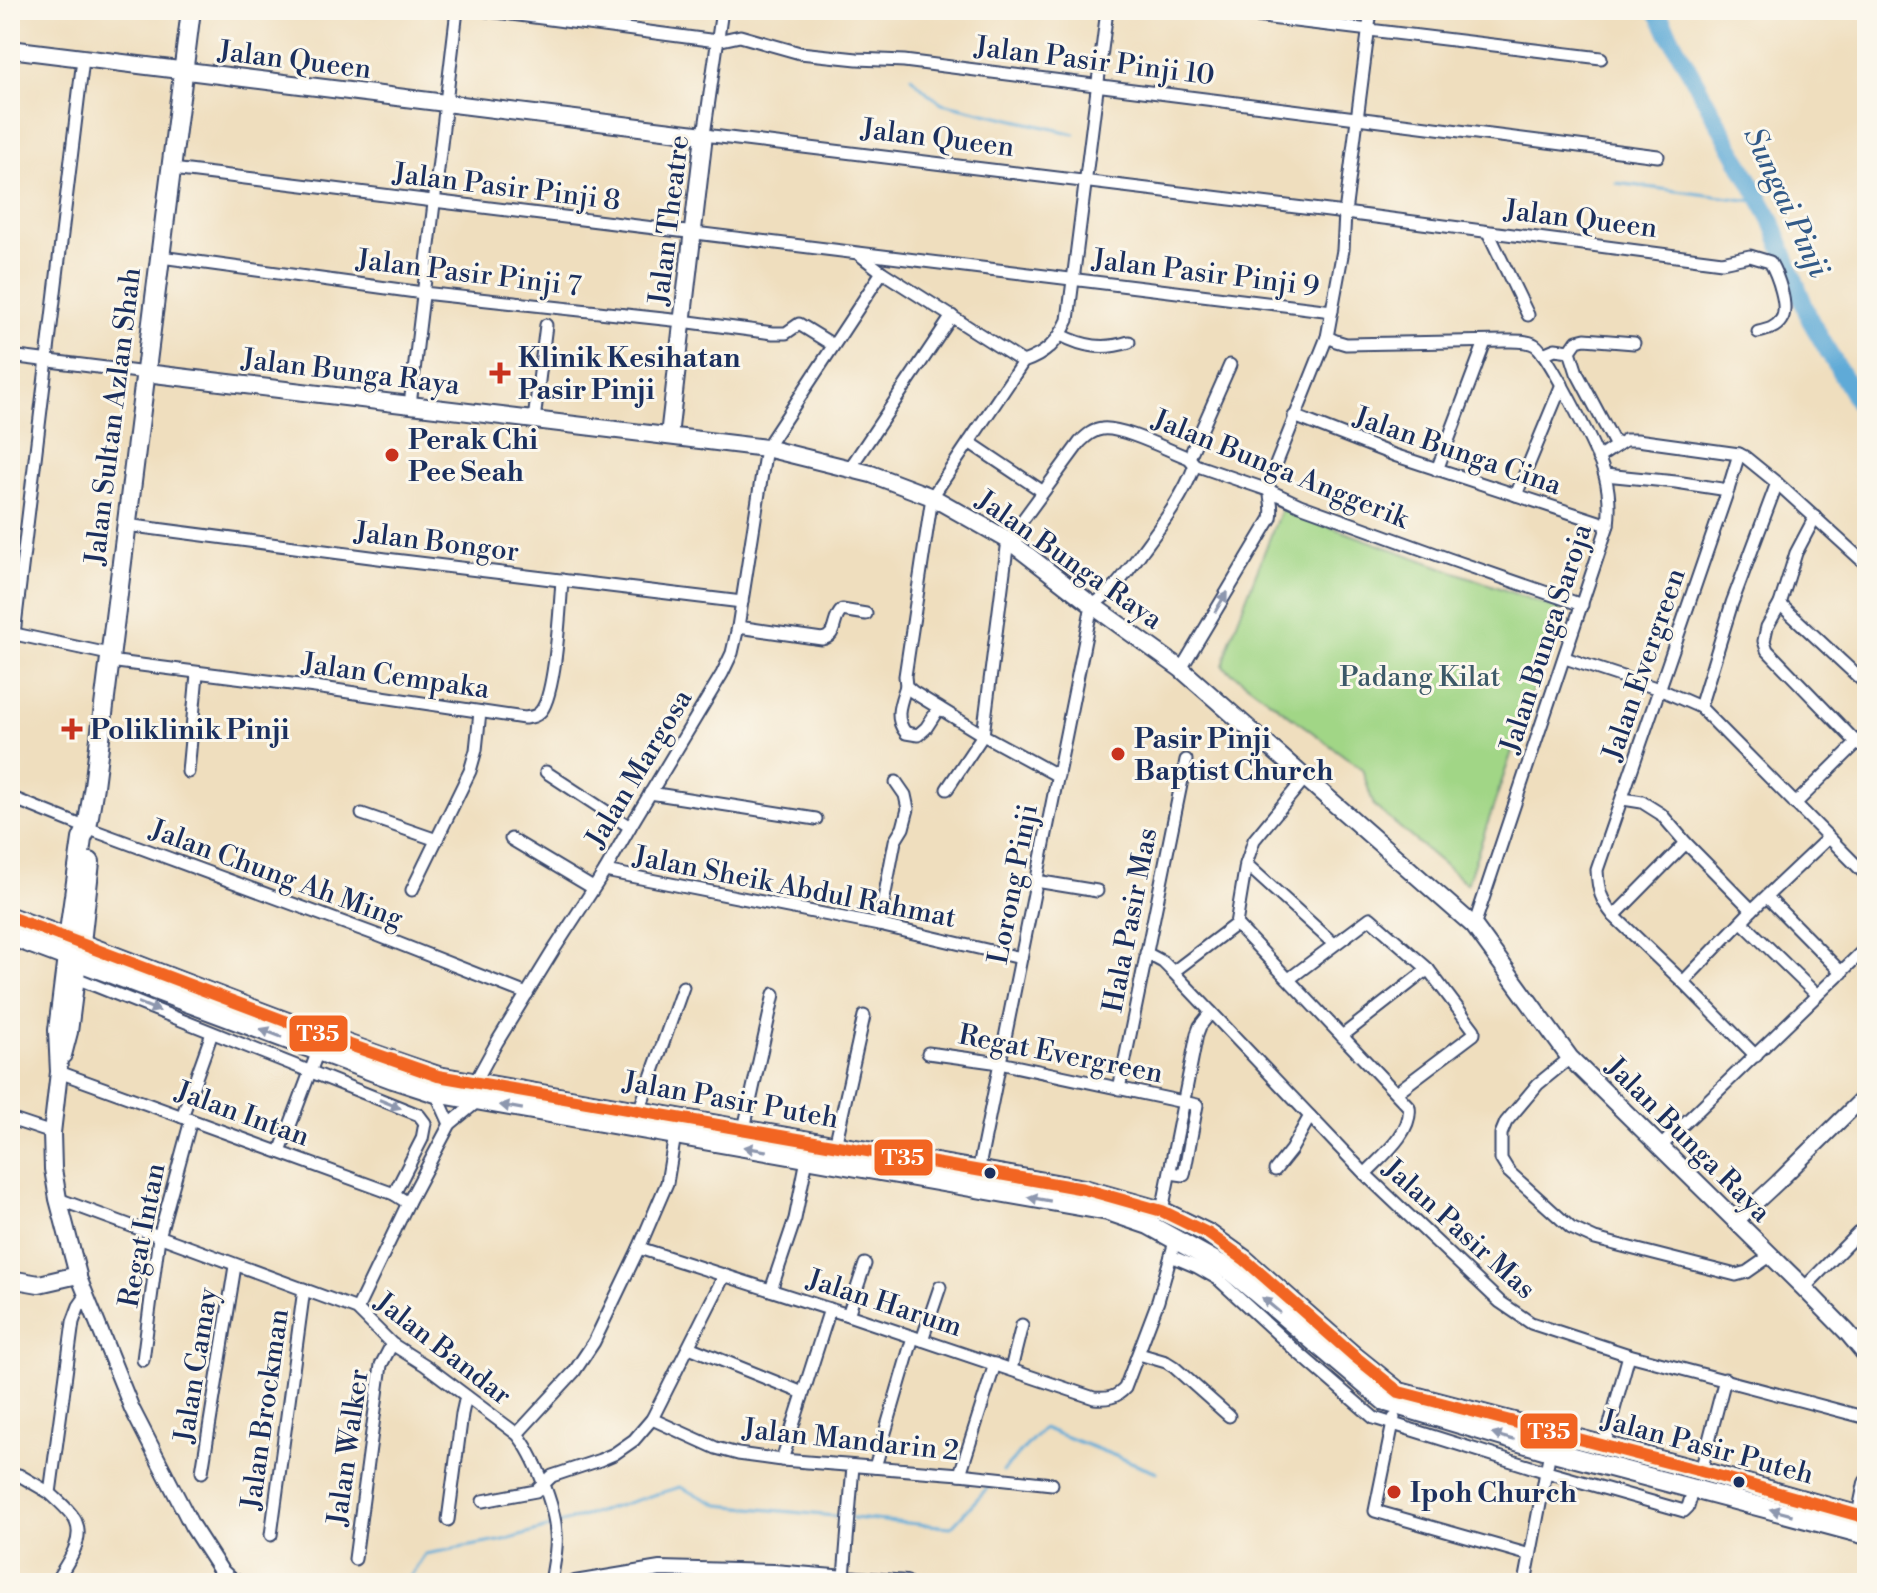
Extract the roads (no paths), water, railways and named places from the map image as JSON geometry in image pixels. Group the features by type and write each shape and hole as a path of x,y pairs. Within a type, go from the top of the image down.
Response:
{"main road":[{"name":"Jalan Sultan Azlan Shah","path":"72,958 82,839 87,828 191,10"},
{"name":"Jalan Queen","path":"10,49 704,135"},
{"name":"Jalan Theatre","path":"669,436 704,135"},
{"name":"Jalan Bunga Raya","path":"146,373 766,448 871,474 932,497 1008,540 1181,669 1474,926 1570,1058 1804,1288 1867,1356"},
{"name":"Jalan Pasir Puteh","path":"10,917 72,958 438,1076 476,1092 675,1135 1108,1211 1149,1225 1173,1247 1227,1268 1300,1342 1379,1398 1394,1416 1698,1480 1864,1525"},
{"name":"Jalan Pasir Puteh","path":"10,936 436,1093 476,1092 639,1111 1084,1189 1162,1211 1209,1234 1244,1259 1399,1392 1604,1446 1698,1480"},
{"path":"10,1279 39,1284 78,1275 58,1199 52,1133 59,1072 57,1030 72,958"},
{"path":"1353,1355 1357,1367 1395,1397 1394,1416"},
{"path":"1864,1525 1867,1483"}],"street":[{"path":"410,405 457,10"},
{"name":"Jalan Pasir Pinji 10","path":"481,10 717,41 740,36 800,53 904,61 1098,84 1658,156"},
{"name":"Jalan Theatre","path":"704,135 722,10"},
{"path":"939,708 918,735 906,733 899,723 932,497 1023,362 1050,347 1061,335 1068,320 1107,10"},
{"path":"1204,10 1601,58"},
{"path":"1181,669 1271,518 1273,508 1269,482 1327,337 1344,238 1371,10"},
{"path":"12,633 83,59"},
{"name":"Jalan Queen","path":"704,135 1722,262 1750,256 1770,262 1783,296 1781,322 1758,332"},
{"name":"Jalan Pasir Pinji 8","path":"172,169 1074,280"},
{"path":"1488,232 1528,315"},
{"path":"858,253 882,272 1023,362"},
{"name":"Jalan Pasir Pinji 7","path":"161,257 423,293 773,333 786,333 799,324 833,345"},
{"path":"766,448 882,272"},
{"name":"Jalan Pasir Pinji 9","path":"1074,280 1332,311"},
{"path":"850,468 952,316"},
{"path":"534,420 546,325"},
{"path":"1061,335 1087,346 1115,346 1129,342"},
{"path":"1327,337 1346,344 1521,342 1534,345 1543,354 1555,349 1570,351"},
{"path":"1570,351 1577,341 1585,339 1634,343"},
{"path":"1437,470 1485,342"},
{"path":"1570,351 1577,373 1616,446"},
{"name":"Jalan Bunga Saroja","path":"1474,926 1608,525 1605,475 1562,384 1543,354"},
{"path":"10,356 146,373"},
{"path":"1092,605 1106,597 1123,577 1178,502 1230,365"},
{"path":"1516,495 1562,384"},
{"name":"Jalan Bunga Cina","path":"1294,416 1437,470 1608,525"},
{"name":"Jalan Bunga Anggerik","path":"1008,540 1080,442 1093,431 1107,428 1364,529 1582,605"},
{"path":"1598,458 1625,440 1739,454 1777,483 1867,565"},
{"path":"969,442 1042,491"},
{"name":"Jalan Margosa","path":"476,1092 497,1042 605,871 732,653 766,448"},
{"name":"Jalan Evergreen","path":"1614,916 1598,890 1597,870 1739,454"},
{"path":"1605,475 1728,490"},
{"path":"1700,707 1732,603 1777,483"},
{"path":"1815,517 1796,553 1764,641 1767,650 1856,742"},
{"name":"Jalan Bongor","path":"126,525 742,602"},
{"path":"947,789 983,735 1008,540"},
{"name":"Jalan Cempaka","path":"12,633 109,658 197,674 315,687 524,718 536,716 544,708 552,684 562,580"},
{"path":"1780,604 1867,685"},
{"name":"Lorong Pinji","path":"978,1172 1092,605"},
{"path":"738,627 822,639 829,638 833,633 842,610 866,614"},
{"path":"1565,658 1659,689 1700,707 1828,838 1864,867"},
{"path":"188,772 197,674"},
{"path":"906,686 983,735 1058,776"},
{"path":"412,890 474,760 480,712"},
{"path":"1795,804 1867,733"},
{"name":"Hala Pasir Mas","path":"1119,1089 1186,760"},
{"path":"546,772 630,827"},
{"path":"1173,972 1236,924 1246,864 1254,840 1305,778"},
{"path":"879,925 895,841 903,828 908,809 905,795 896,782"},
{"path":"650,793 816,819"},
{"name":"Jalan Chung Ah Ming","path":"10,797 527,994"},
{"path":"1623,799 1642,802 1661,814 1752,910"},
{"path":"362,814 437,840"},
{"path":"1683,982 1752,910 1828,838"},
{"path":"511,839 593,888"},
{"path":"1686,843 1614,916 1756,1056"},
{"path":"1246,864 1334,944"},
{"name":"Jalan Sheik Abdul Rahmat","path":"605,871 879,925 1021,958"},
{"path":"1036,881 1097,891"},
{"path":"1767,897 1842,973"},
{"path":"1289,979 1370,918 1428,969 1474,1034 1397,1092"},
{"path":"1742,922 1817,995"},
{"path":"1236,924 1409,1107 1409,1122 1403,1133 1365,1174"},
{"path":"1660,1147 1867,947"},
{"name":"Jalan Pasir Mas","path":"1146,953 1163,962 1173,972 1365,1174 1500,1302 1521,1318 1629,1355 1867,1418"},
{"path":"72,958 212,1033 419,1115 425,1123 422,1139 394,1194"},
{"path":"1342,1036 1428,969"},
{"path":"639,1111 683,987"},
{"path":"744,1129 774,994"},
{"path":"1162,1211 1197,1034 1211,1012"},
{"path":"835,1146 864,1016"},
{"name":"Regat Intan","path":"143,1360 159,1237 186,1119 212,1033"},
{"path":"280,1152 318,1051"},
{"name":"Regat Evergreen","path":"928,1053 1000,1063 1183,1102"},
{"name":"Jalan Bunga Raya","path":"1570,1058 1538,1084 1506,1122 1501,1134 1501,1159 1509,1172 1571,1228 1595,1239 1736,1275 1747,1272 1770,1256"},
{"name":"Jalan Intan","path":"59,1072 394,1194 408,1203"},
{"path":"357,1309 450,1124 476,1092"},
{"path":"436,1093 450,1124"},
{"path":"1736,1221 1867,1094"},
{"path":"1275,1170 1291,1150 1310,1116"},
{"path":"10,1119 52,1133"},
{"path":"517,1434 574,1372 594,1342 667,1183 675,1135"},
{"path":"771,1290 795,1219 807,1159"},
{"name":"Jalan Bandar","path":"58,1199 357,1309 392,1344 517,1434 528,1448 544,1483 554,1519 556,1532 551,1583"},
{"path":"1804,1288 1858,1233"},
{"path":"1173,1247 1139,1354 1174,1367 1229,1416"},
{"name":"Jalan Harum","path":"639,1248 1094,1398 1115,1397 1125,1388 1139,1354"},
{"path":"848,1315 865,1264"},
{"name":"Jalan Camay","path":"202,1472 235,1266"},
{"path":"78,1275 138,1422 192,1526 221,1571 233,1582 240,1583"},
{"path":"483,1501 536,1491 552,1476 614,1454 634,1440 652,1419 724,1276"},
{"path":"875,1467 917,1339 940,1287"},
{"name":"Jalan Brockman","path":"271,1535 304,1289"},
{"path":"50,1493 73,1322 86,1296"},
{"path":"782,1460 830,1309"},
{"path":"1011,1369 1022,1325"},
{"name":"Jalan Walker","path":"355,1559 381,1365 392,1344"},
{"path":"689,1347 803,1393"},
{"path":"1604,1446 1629,1355"},
{"path":"960,1474 995,1364"},
{"path":"1530,1555 1375,1511 1394,1416 1547,1472 1684,1511 1698,1480 1725,1379"},
{"path":"448,1520 466,1396"},
{"name":"Jalan Mandarin 2","path":"652,1419 726,1451 782,1460 1052,1484"},
{"path":"1525,1583 1550,1451"},
{"path":"844,1577 853,1466"},
{"path":"14,1474 50,1493 76,1520 79,1532 77,1543 55,1583"},
{"path":"575,1583 660,1569 774,1578 844,1577 906,1583"}],"waterway":[{"name":"Sungai Pinji","path":"1656,10 1771,219 1810,320 1867,418"},
{"path":"911,77 942,103 1075,134"},
{"path":"1616,183 1761,202"},
{"path":"1003,1471 1043,1428 1157,1472"},
{"path":"852,1518 951,1527 991,1484"},
{"path":"558,1524 680,1487 719,1505 844,1517"},
{"path":"406,1583 425,1554 510,1539 551,1527"},
{"path":"251,1570 285,1569 347,1583"}],"place":[{"name":"Klinik Kesihatan Pasir Pinji","path":"500,373"},
{"name":"Perak Chi Pee Seah","path":"392,455"},
{"name":"Poliklinik Pinji","path":"72,729"},
{"name":"Pasir Pinji Baptist Church","path":"1118,754"},
{"name":"Ipoh Church","path":"1394,1492"}],"park label":[{"name":"Padang Kilat","path":"1420,676"}]}
